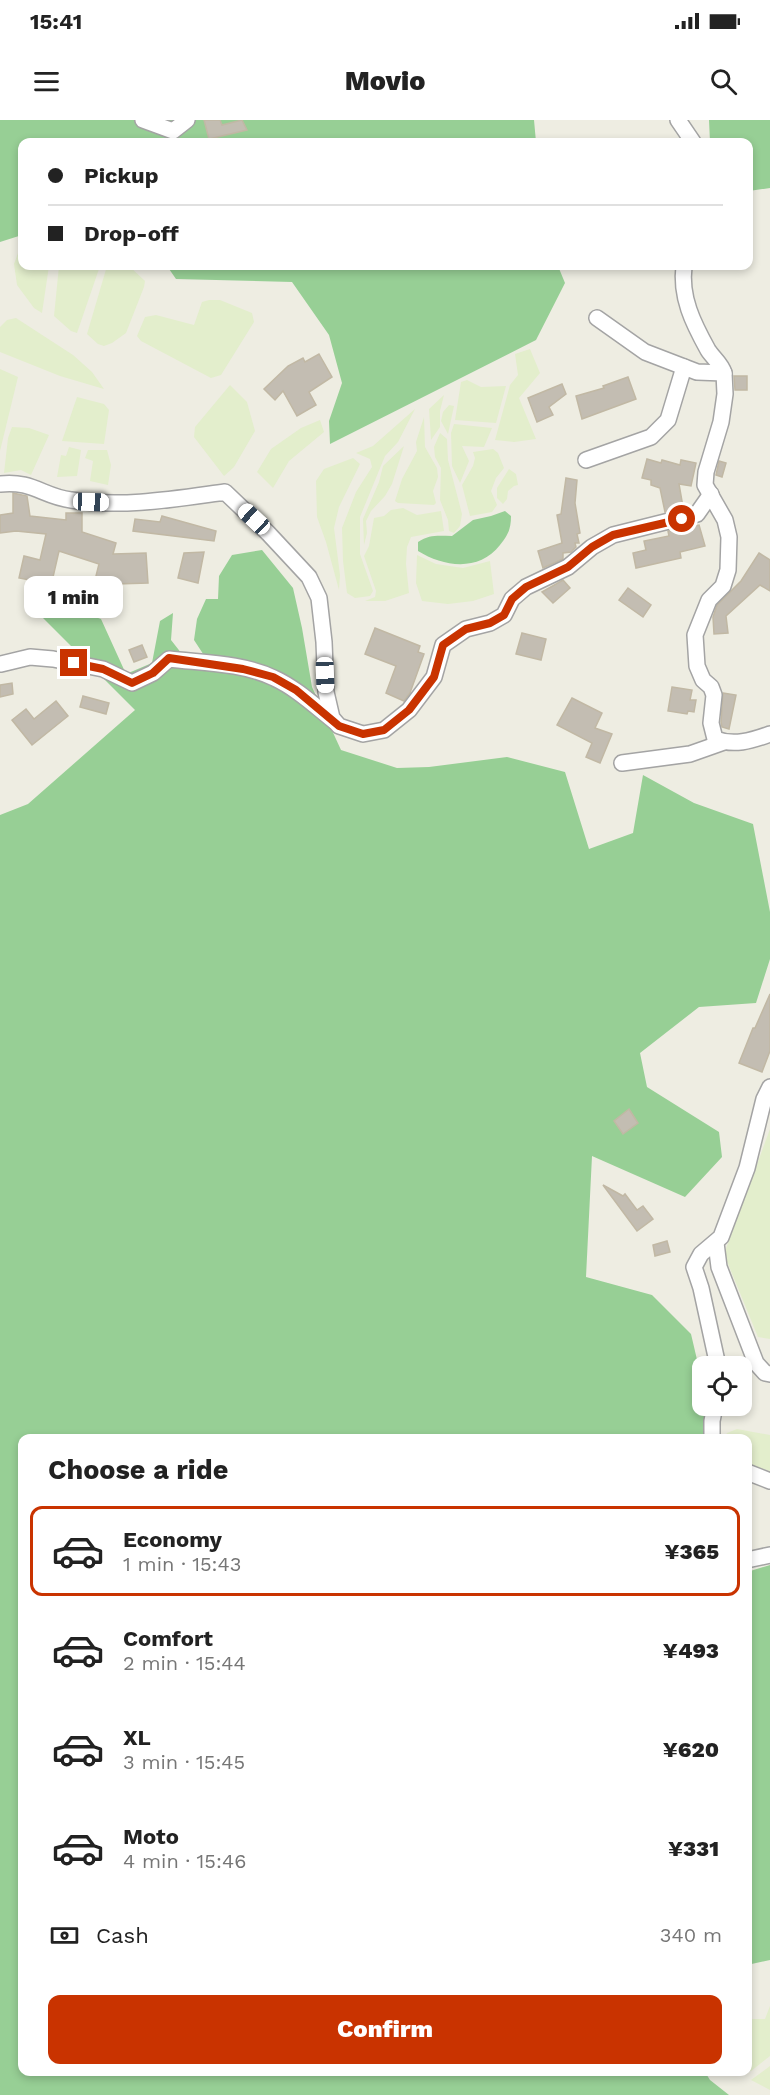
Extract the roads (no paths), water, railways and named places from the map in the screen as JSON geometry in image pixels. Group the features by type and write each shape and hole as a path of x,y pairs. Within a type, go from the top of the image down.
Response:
{"street":[{"path":"143,120 173,131 187,120"},
{"path":"678,120 690,138"},
{"path":"684,270 683,285 687,309 709,352 722,367 725,394 721,422 706,472 705,485 721,510 729,537 728,570 723,586 709,600 695,635 696,666 714,695 711,723 715,739 741,743 770,734"},
{"path":"597,318 645,352 697,372 724,372"},
{"path":"586,460 651,436 668,420 684,367"},
{"path":"0,484 22,483 69,500 91,502 137,503 225,492 309,577 320,598 326,692 332,718 336,723"},
{"path":"1,664 30,657 53,659 103,669 132,683 153,673 169,658 243,669 273,677 296,690 339,726 363,734 384,730 409,710 434,677 443,645 466,629 490,623 504,615 512,599 526,587 568,567 592,547 613,535 697,514 711,494"},
{"path":"622,763 690,754 724,742"},
{"path":"716,1356 694,1267 701,1254 721,1237 747,1168 764,1100 770,1087"},
{"path":"716,1243 719,1267 756,1362 765,1373 770,1374"},
{"path":"712,1434 713,1416"},
{"path":"752,1474 770,1481"},
{"path":"752,1559 770,1555"}]}
